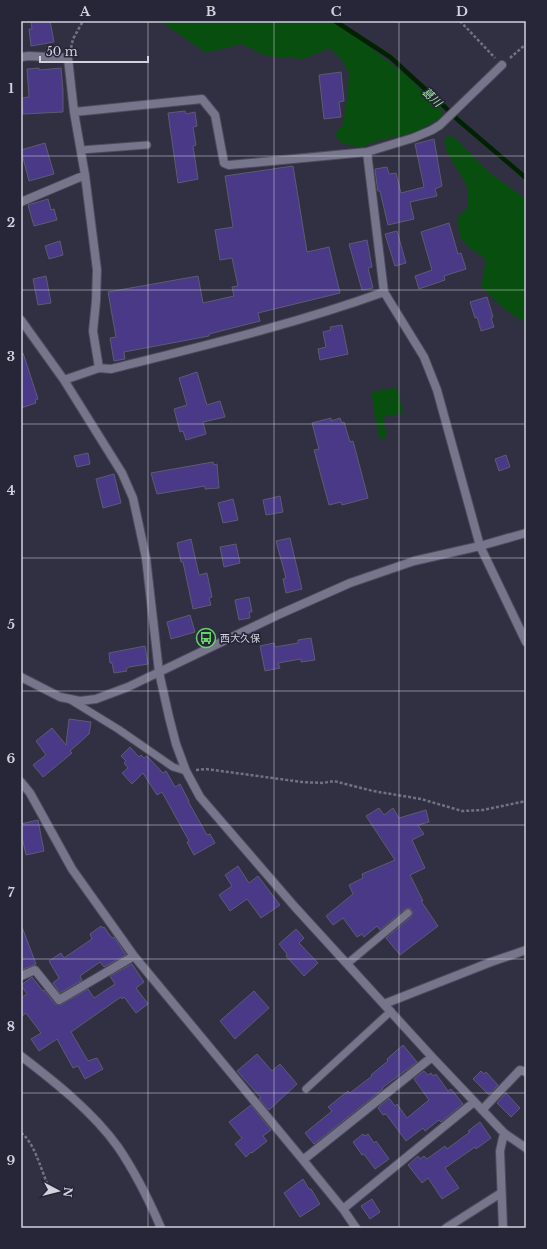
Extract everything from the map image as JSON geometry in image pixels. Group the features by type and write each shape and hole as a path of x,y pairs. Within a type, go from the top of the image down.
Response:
{"street":[{"path":"21,56 68,58 74,112 85,175 98,270 93,331 99,368"},
{"path":"74,112 202,99 215,115 224,163 229,165 367,152 422,134 440,125 502,65"},
{"path":"367,152 384,292 424,357 437,390 480,546 526,642"},
{"path":"21,202 85,175"},
{"path":"64,380 99,368 111,369 222,341 346,306 384,292"},
{"path":"21,320 64,380 122,473 134,498 146,558 159,672 176,744 186,770 200,797 295,907 348,963 432,1057 504,1133 526,1148"},
{"path":"21,677 60,697 80,701 96,699 128,687 280,614 350,583 414,561 480,546 526,533"},
{"path":"21,782 30,793 72,869 134,956 343,1209 356,1228"},
{"path":"384,1004 491,962 526,950"},
{"path":"21,976 35,970 59,1000 134,956"},
{"path":"21,1056 58,1085 97,1122 118,1147 150,1200 160,1228"},
{"path":"303,1160 432,1057"},
{"path":"482,1110 520,1070 526,1072"},
{"path":"343,1209 474,1102"},
{"path":"503,1228 500,1151 504,1133"},
{"path":"446,1228 501,1193"}],"lane":[{"path":"81,150 147,145"},
{"path":"68,699 118,729 173,767 186,770"},
{"path":"348,963 408,913"},
{"path":"306,1089 390,1011"}],"path":[{"path":"68,58 73,39 83,21"},
{"path":"460,21 502,65 526,44"},
{"path":"186,770 206,769 302,782 323,783 334,781 373,791 421,799 462,811 483,810 526,801"},
{"path":"21,1133 30,1143 47,1183"}],"green space":[{"path":"135,21 331,21 363,42 403,73 441,108 443,116 406,135 380,140 361,148 341,143 335,134 343,124 348,92 349,73 341,59 330,48 303,59 267,56 241,44 206,53 163,23"},
{"path":"452,135 489,172 526,199 526,322 507,311 481,286 486,259 471,249 460,238 457,218 467,208 468,188 447,152 444,139"},
{"path":"397,387 403,413 383,417 387,437 379,439 371,392"}],"building":[{"path":"31,21 50,21 54,42 31,46 29,29 32,29"},
{"path":"39,68 39,70 61,68 63,112 23,114 22,98 29,97 27,69"},
{"path":"341,72 344,101 339,102 341,117 324,119 319,75"},
{"path":"185,111 186,114 195,112 197,126 193,127 196,145 193,146 198,179 178,183 168,113"},
{"path":"434,139 442,186 435,189 437,196 410,202 414,219 388,225 380,191 378,191 375,169 387,167 389,174 396,173 401,193 424,187 415,144"},
{"path":"45,143 54,174 29,181 21,150"},
{"path":"293,166 307,252 329,247 340,293 258,313 260,321 209,334 209,336 124,352 125,359 114,361 110,338 116,337 108,292 198,276 203,303 234,296 232,287 238,286 232,258 220,260 215,230 233,227 225,176"},
{"path":"48,199 51,210 54,209 57,220 34,226 28,205"},
{"path":"449,223 458,254 461,253 466,269 444,276 445,280 419,289 415,276 432,270 421,232"},
{"path":"397,231 406,263 395,266 385,234"},
{"path":"367,240 372,267 368,268 373,288 362,290 349,244"},
{"path":"60,241 63,255 49,259 45,246"},
{"path":"46,276 51,303 38,305 33,279"},
{"path":"487,297 493,317 491,318 494,327 481,331 477,317 475,318 470,302"},
{"path":"342,325 348,354 320,360 318,349 326,347 323,332 331,330 330,327"},
{"path":"21,353 23,353 38,399 35,400 36,403 21,408"},
{"path":"197,372 207,405 220,401 225,417 203,422 206,434 186,440 183,431 180,432 174,409 187,405 179,378"},
{"path":"331,418 331,421 340,418 342,423 344,422 350,442 353,441 368,498 342,505 341,502 329,505 314,450 319,449 312,423"},
{"path":"88,453 90,464 77,467 74,456"},
{"path":"506,455 510,467 499,471 495,459"},
{"path":"213,462 214,465 217,464 219,488 205,489 205,486 157,494 151,473"},
{"path":"114,474 121,503 103,508 96,479"},
{"path":"280,496 283,512 266,515 263,500"},
{"path":"233,499 238,520 223,523 218,503"},
{"path":"290,538 302,589 286,593 283,579 286,578 276,541"},
{"path":"191,539 199,575 207,573 212,597 209,598 211,605 193,609 183,562 181,562 177,543"},
{"path":"236,544 240,563 224,567 220,547"},
{"path":"249,597 252,612 249,612 250,618 239,620 235,600"},
{"path":"190,615 195,632 171,639 167,622"},
{"path":"311,638 315,660 301,662 301,659 278,663 280,668 265,671 260,646 274,643 275,647 298,643 298,640"},
{"path":"145,646 148,664 129,667 126,669 127,671 114,673 112,663 110,663 109,653"},
{"path":"69,719 91,722 89,734 70,751 72,753 43,777 33,765 46,755 36,741 52,728 66,745"},
{"path":"130,747 139,757 141,755 144,758 147,756 163,773 166,771 175,787 180,784 207,835 210,834 215,843 194,855 187,842 189,841 162,792 157,795 143,773 132,784 122,773 128,768 124,763 126,761 121,756"},
{"path":"379,808 384,815 393,808 399,818 426,810 429,822 418,825 424,834 412,840 425,868 410,875 423,901 421,901 438,926 400,955 386,938 411,917 413,912 410,908 405,909 380,930 377,926 364,937 362,934 357,937 343,918 333,925 326,916 353,894 349,885 363,878 362,874 395,860 366,816"},
{"path":"38,820 44,851 26,855 21,833 21,824"},
{"path":"238,866 249,883 258,876 280,905 261,918 247,899 230,911 219,895 232,886 225,875"},
{"path":"101,926 103,928 104,927 112,938 114,937 126,955 104,967 100,962 80,976 82,980 60,993 53,983 59,978 49,961 61,953 64,958 92,939 90,934"},
{"path":"21,927 36,964 21,970"},
{"path":"296,929 304,938 299,943 318,963 304,976 286,956 287,954 279,944"},
{"path":"132,964 144,982 136,988 148,1004 136,1013 124,997 122,999 121,997 71,1032 88,1061 97,1058 103,1069 85,1079 78,1066 73,1068 57,1039 39,1051 31,1039 41,1033 26,1013 21,1017 21,998 27,994 21,985 32,977 55,1004 60,1005 88,989 94,998 115,984 110,976"},
{"path":"254,991 269,1008 235,1039 220,1021"},
{"path":"403,1045 417,1062 382,1088 383,1089 314,1144 305,1133 332,1111 328,1107 348,1091 350,1093 372,1076 371,1075 388,1061 387,1059"},
{"path":"257,1054 272,1071 280,1064 297,1084 269,1110 259,1099 261,1098 237,1071"},
{"path":"424,1071 428,1075 431,1073 433,1076 436,1074 448,1091 451,1089 463,1104 441,1122 439,1120 425,1131 423,1128 406,1141 386,1114 383,1115 378,1108 389,1098 395,1106 397,1104 407,1118 429,1100 414,1079"},
{"path":"481,1071 484,1074 486,1072 498,1085 489,1095 473,1079"},
{"path":"506,1093 520,1108 511,1117 497,1103"},
{"path":"251,1105 271,1130 263,1136 267,1141 246,1157 235,1144 242,1138 229,1122"},
{"path":"480,1122 491,1138 476,1149 475,1147 445,1168 459,1188 442,1199 428,1178 422,1183 408,1165 418,1156 420,1159 424,1156 427,1159 445,1146 447,1149 470,1132 468,1131"},
{"path":"363,1134 365,1136 368,1134 374,1143 376,1141 389,1159 375,1169 364,1154 362,1155 353,1142"},
{"path":"303,1179 320,1204 300,1217 284,1193"},
{"path":"372,1199 380,1212 370,1219 361,1206"}],"waterway":[{"name":"葛川","path":"335,21 390,57 458,120 526,178"}],"place":[{"name":"西大久保","path":"206,638"}]}
